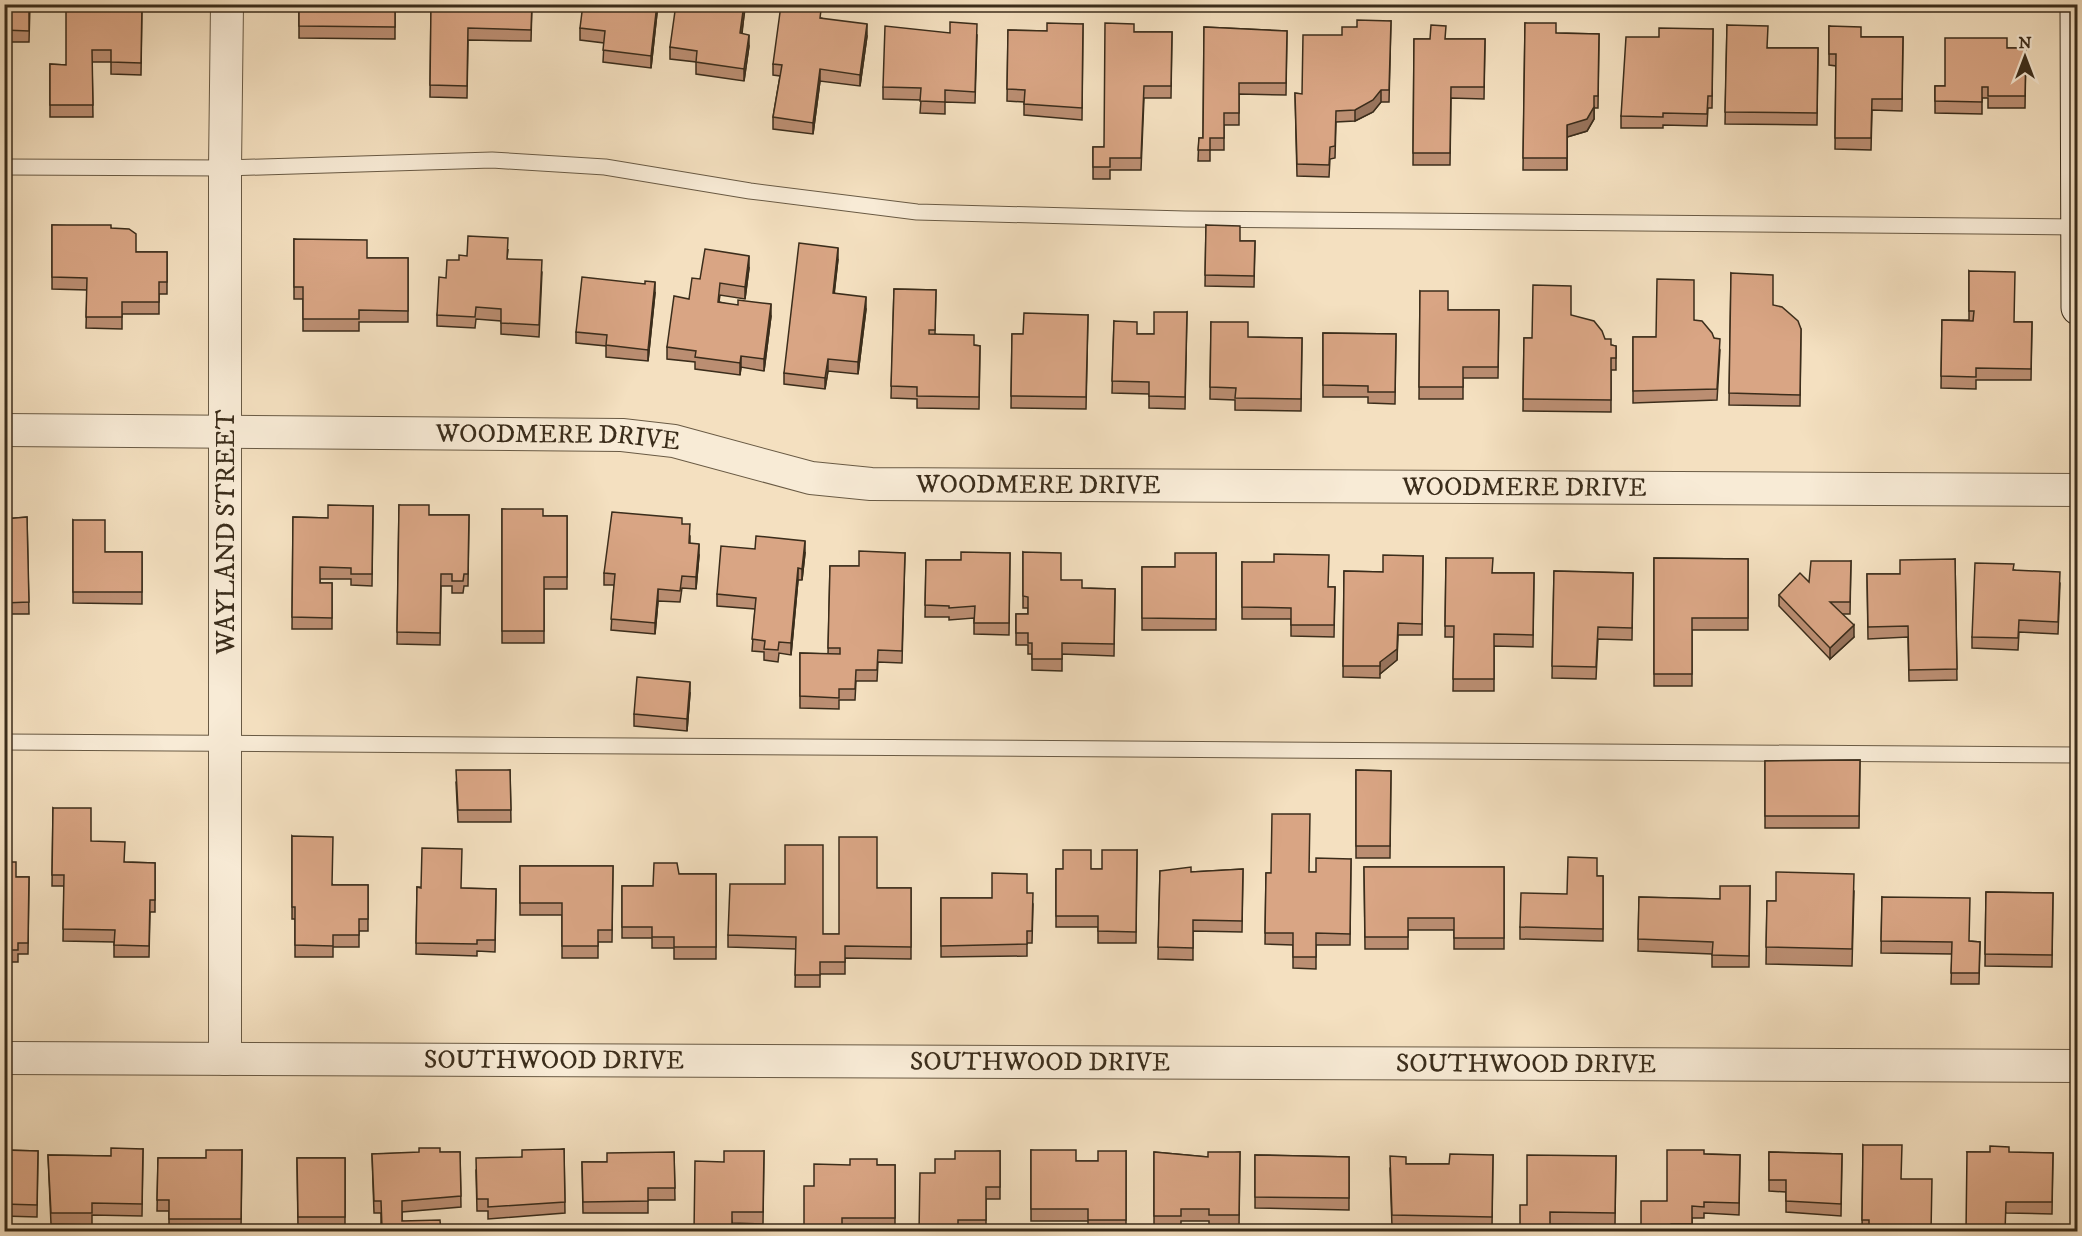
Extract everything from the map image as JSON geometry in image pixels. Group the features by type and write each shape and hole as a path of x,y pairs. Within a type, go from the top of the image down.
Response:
{"street":[{"name":"WAYLAND STREET","path":"225,1059 227,4"},
{"path":"2077,4 2078,308"},
{"name":"WOODMERE DRIVE","path":"4,430 622,435 674,441 811,478 871,484 2078,490"},
{"name":"SOUTHWOOD DRIVE","path":"4,1058 2078,1066"}],"lane":[{"path":"4,167 225,168 492,160 605,167 750,191 917,212 1185,219 2077,227"},
{"path":"4,742 2078,755"}],"building":[{"path":"4,4 29,4 29,31 4,30"},
{"path":"66,4 142,4 141,63 111,62 111,50 92,50 93,105 50,105 50,64 66,65"},
{"path":"299,4 395,4 395,27 299,26"},
{"path":"431,4 532,4 531,30 468,28 467,86 430,85"},
{"path":"583,4 657,4 651,56 603,50 605,31 580,28"},
{"path":"676,4 702,6 702,4 744,4 740,33 749,35 744,69 696,62 697,51 670,47"},
{"path":"781,5 821,10 820,18 867,24 860,75 820,69 813,123 773,117 782,65 773,64"},
{"path":"1357,20 1391,21 1389,90 1381,90 1373,100 1355,110 1336,111 1335,146 1330,147 1329,165 1297,164 1295,93 1302,94 1303,35 1342,35 1342,27 1357,27"},
{"path":"950,22 977,24 975,92 945,90 945,102 920,101 921,88 883,87 885,26 950,33"},
{"path":"1047,23 1083,24 1082,108 1024,104 1025,90 1007,89 1008,30 1047,31"},
{"path":"1105,23 1134,24 1134,32 1172,32 1171,86 1144,86 1141,158 1110,158 1110,167 1093,167 1093,147 1104,147"},
{"path":"1525,23 1556,23 1556,33 1599,34 1598,96 1594,96 1594,107 1587,119 1567,125 1567,158 1523,158"},
{"path":"1431,25 1446,26 1445,39 1485,39 1484,87 1451,87 1450,153 1413,153 1414,39 1430,39"},
{"path":"1727,25 1768,26 1767,48 1818,48 1817,113 1725,112"},
{"path":"1829,26 1861,27 1861,37 1903,37 1902,99 1872,99 1871,138 1835,138 1836,54 1829,54"},
{"path":"1204,27 1287,31 1286,83 1239,83 1239,113 1224,113 1224,138 1210,138 1210,150 1198,150 1199,138 1203,138"},
{"path":"1659,28 1713,29 1712,96 1708,96 1707,114 1663,113 1663,117 1621,116 1626,37 1659,37"},
{"path":"1945,38 2007,38 2007,48 2026,48 2025,96 1988,96 1988,87 1982,87 1982,102 1935,101 1935,86 1945,86"},
{"path":"52,225 111,225 111,228 129,229 136,234 136,252 167,252 167,282 159,282 159,302 122,302 122,317 86,317 87,278 52,277"},
{"path":"1206,225 1240,226 1240,241 1255,241 1254,276 1205,275"},
{"path":"468,236 508,238 507,259 542,260 539,325 501,323 501,309 476,307 475,317 437,315 439,277 446,278 447,260 459,260 459,255 467,256"},
{"path":"294,239 367,240 367,258 408,258 408,311 359,310 359,319 303,319 303,287 294,287"},
{"path":"799,243 838,248 833,293 866,297 858,362 828,359 825,378 784,373"},
{"path":"705,249 749,256 745,287 720,283 718,302 738,305 738,300 771,304 764,359 741,356 740,363 695,357 696,351 667,347 674,296 689,299 692,278 700,279"},
{"path":"5,259 5,287 4,287"},
{"path":"1969,271 2015,272 2014,322 2032,322 2031,369 1976,368 1976,377 1941,376 1942,320 1973,321 1974,311 1969,311"},
{"path":"1731,273 1773,275 1773,305 1782,307 1798,321 1801,329 1800,395 1729,393"},
{"path":"582,277 645,284 645,281 655,282 648,350 606,345 607,335 576,332"},
{"path":"1657,279 1694,280 1694,320 1702,321 1714,338 1720,339 1717,389 1633,391 1633,337 1656,337"},
{"path":"1533,285 1571,286 1571,315 1594,321 1605,339 1611,339 1611,345 1616,346 1616,358 1611,358 1611,400 1523,399 1524,338 1532,338"},
{"path":"894,289 936,290 935,330 929,330 929,334 974,335 974,345 980,346 979,397 917,396 917,387 891,386"},
{"path":"1420,291 1448,291 1448,310 1499,310 1498,367 1463,367 1463,387 1419,387"},
{"path":"1154,312 1187,312 1185,397 1149,396 1149,382 1112,381 1114,321 1137,322 1137,334 1154,334"},
{"path":"1024,313 1088,315 1086,397 1011,396 1012,334 1023,334"},
{"path":"1211,322 1248,322 1248,337 1302,338 1301,399 1235,398 1236,388 1210,387"},
{"path":"1323,333 1396,334 1395,392 1368,392 1368,386 1323,385"},
{"path":"328,505 373,506 372,574 351,574 351,568 320,567 320,583 332,583 332,618 292,617 293,517 328,518"},
{"path":"399,505 429,505 429,515 469,515 468,574 464,574 463,581 452,581 452,574 441,574 440,633 397,632"},
{"path":"502,509 543,509 543,516 567,516 567,577 544,577 544,631 502,631"},
{"path":"612,512 682,518 682,524 690,524 689,543 699,544 696,577 682,576 680,591 658,589 655,623 611,619 615,574 604,573"},
{"path":"27,517 29,602 4,603 4,519"},
{"path":"73,520 105,520 105,552 142,552 142,592 73,592"},
{"path":"756,536 805,541 802,569 798,568 791,643 779,642 778,650 764,649 765,641 752,639 756,598 717,594 721,546 755,549"},
{"path":"859,551 905,553 902,651 878,650 877,670 856,670 855,689 839,689 839,698 800,696 800,653 840,654 840,648 828,648 830,566 859,566"},
{"path":"961,552 1010,553 1009,623 974,623 975,606 949,608 949,606 925,605 926,560 961,560"},
{"path":"1023,552 1061,553 1061,580 1082,580 1082,588 1115,589 1114,644 1062,643 1062,659 1032,659 1032,643 1028,643 1028,633 1016,633 1016,614 1028,614 1028,597 1023,596"},
{"path":"1175,553 1216,553 1216,619 1142,618 1142,567 1175,567"},
{"path":"1274,554 1329,555 1328,587 1335,587 1334,625 1291,625 1291,608 1242,607 1242,562 1274,562"},
{"path":"1383,555 1423,556 1422,624 1398,623 1397,649 1380,662 1380,666 1343,666 1344,571 1383,572"},
{"path":"1446,558 1493,558 1492,573 1534,573 1533,635 1494,634 1494,679 1453,679 1454,626 1445,626"},
{"path":"1654,558 1748,559 1748,618 1692,618 1692,674 1654,674"},
{"path":"1955,559 1957,669 1909,670 1908,626 1868,627 1867,574 1900,574 1900,560"},
{"path":"1811,561 1851,561 1850,602 1830,602 1854,625 1830,648 1779,595 1800,573 1809,582"},
{"path":"1975,563 2014,564 2013,570 2060,572 2058,622 2019,620 2018,638 1972,637"},
{"path":"1554,571 1633,573 1632,628 1598,627 1596,667 1552,666"},
{"path":"637,677 690,682 687,719 634,714"},
{"path":"1860,760 1859,816 1765,816 1765,761"},
{"path":"456,770 510,770 511,810 458,810"},
{"path":"1356,770 1391,771 1390,846 1356,846"},
{"path":"53,808 91,808 91,841 125,842 124,862 155,863 155,900 150,900 149,946 114,945 115,930 63,929 64,875 52,875"},
{"path":"1272,814 1310,814 1309,872 1316,872 1316,858 1351,859 1350,934 1316,933 1316,957 1293,957 1293,933 1265,933 1266,873 1271,873"},
{"path":"292,836 333,837 332,885 368,885 368,919 359,919 359,935 333,935 333,946 295,945 295,907 292,907"},
{"path":"839,837 877,837 877,888 911,888 911,947 845,946 845,962 820,962 820,975 795,975 796,937 728,935 730,884 785,884 785,845 823,845 823,934 839,934"},
{"path":"422,848 462,849 461,888 496,889 495,940 477,940 477,944 416,943 417,887 421,888"},
{"path":"1063,850 1091,850 1091,869 1102,869 1102,850 1137,850 1136,932 1098,931 1098,916 1056,916 1056,869 1063,869"},
{"path":"1568,857 1597,858 1597,876 1603,876 1603,929 1520,927 1521,893 1567,894"},
{"path":"4,862 16,862 16,877 29,877 28,943 18,943 18,950 4,950"},
{"path":"654,863 677,863 679,874 716,874 716,947 674,947 674,937 652,937 652,927 622,927 622,886 653,886"},
{"path":"520,866 613,866 612,930 598,930 598,946 562,946 562,903 520,903"},
{"path":"1191,867 1191,872 1243,869 1242,921 1193,920 1193,948 1158,947 1160,871"},
{"path":"1364,867 1504,867 1504,938 1454,938 1454,918 1408,918 1408,937 1365,937"},
{"path":"1776,872 1854,874 1852,949 1766,947 1767,901 1776,901"},
{"path":"992,873 1027,874 1027,893 1033,893 1032,931 1027,931 1027,944 941,946 941,898 992,898"},
{"path":"1720,886 1750,886 1749,956 1712,955 1713,942 1638,939 1639,897 1720,899"},
{"path":"1986,892 2053,893 2052,955 1985,954"},
{"path":"1882,897 1970,898 1969,941 1980,942 1979,973 1951,973 1952,942 1881,941"},
{"path":"1863,1145 1902,1145 1901,1179 1932,1179 1931,1232 1869,1232 1869,1220 1862,1220"},
{"path":"1990,1146 2009,1147 2009,1152 2053,1153 2052,1202 2006,1202 2005,1232 1966,1232 1967,1152 1990,1152"},
{"path":"111,1148 143,1149 142,1204 92,1203 92,1213 51,1213 48,1155 111,1156"},
{"path":"419,1148 440,1148 440,1152 460,1152 461,1196 402,1201 402,1221 440,1220 441,1232 401,1232 401,1227 382,1228 381,1201 374,1201 372,1154 419,1152"},
{"path":"564,1149 565,1202 488,1207 488,1199 477,1199 476,1158 522,1157 522,1150"},
{"path":"4,1150 38,1151 37,1205 4,1204"},
{"path":"206,1150 242,1150 241,1219 169,1219 169,1200 157,1200 158,1158 206,1158"},
{"path":"1031,1150 1076,1150 1076,1161 1098,1161 1098,1151 1126,1151 1126,1220 1088,1220 1088,1209 1031,1209"},
{"path":"1667,1150 1704,1150 1704,1154 1740,1155 1739,1203 1704,1202 1704,1207 1692,1206 1692,1224 1671,1224 1670,1232 1641,1232 1641,1201 1667,1201"},
{"path":"724,1151 764,1151 763,1212 732,1212 732,1232 694,1232 695,1161 724,1162"},
{"path":"955,1151 1000,1151 1000,1187 986,1187 986,1220 958,1220 958,1229 965,1229 965,1232 919,1232 920,1173 935,1173 935,1159 955,1159"},
{"path":"674,1152 675,1188 648,1188 648,1201 583,1202 582,1162 607,1162 607,1153"},
{"path":"1154,1152 1208,1157 1208,1152 1240,1152 1239,1215 1209,1215 1209,1209 1181,1209 1181,1216 1154,1216"},
{"path":"1769,1152 1842,1154 1841,1204 1786,1201 1786,1180 1769,1180"},
{"path":"1450,1154 1493,1155 1492,1217 1392,1215 1390,1156 1406,1157 1406,1164 1449,1164"},
{"path":"1255,1155 1349,1157 1349,1198 1255,1197"},
{"path":"1527,1155 1616,1156 1615,1213 1550,1212 1550,1232 1520,1232 1520,1205 1527,1205"},
{"path":"297,1158 345,1158 345,1217 298,1217"},
{"path":"850,1159 877,1159 877,1165 895,1165 895,1218 842,1218 842,1232 804,1232 804,1186 814,1186 814,1164 850,1165"}]}
